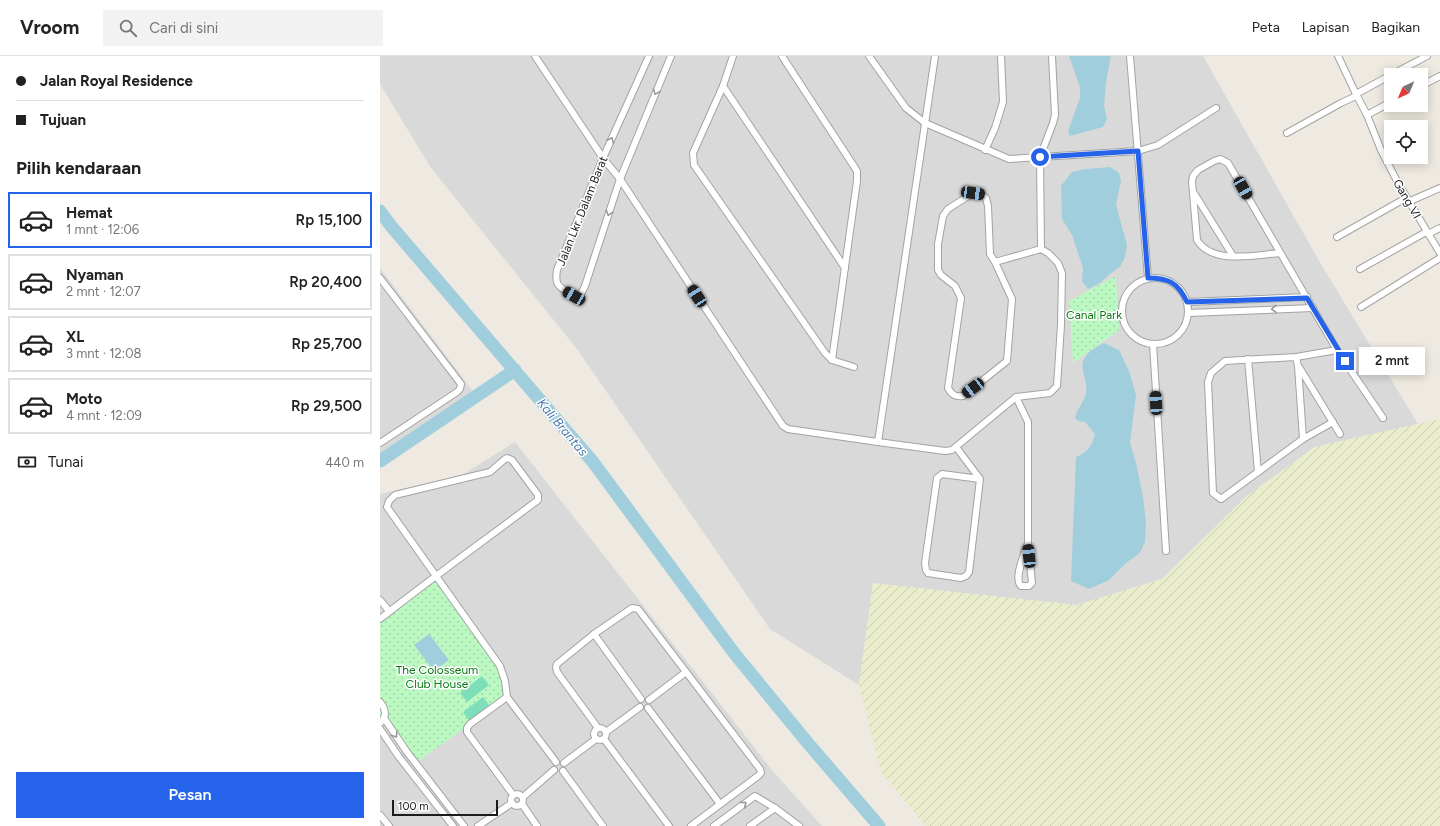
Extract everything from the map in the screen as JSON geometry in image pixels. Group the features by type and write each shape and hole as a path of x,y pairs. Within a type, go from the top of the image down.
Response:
{"street":[{"path":"535,56 603,158 620,179 785,428 945,451 952,450 956,447 1016,397 1050,393 1057,386 1061,325 1062,273 1058,264 1048,253 1041,249 995,262"},
{"name":"Jalan Lkr. Dalam Barat","path":"649,56 603,158 556,275 558,287 574,296 578,296 585,286 620,179 671,56"},
{"path":"733,56 723,86 693,152 694,164 825,353 832,360 854,367"},
{"path":"782,56 857,171 857,181 832,360"},
{"path":"869,56 906,108 925,123 1009,159 1138,151 1158,145 1216,108"},
{"path":"878,442 935,56"},
{"path":"985,150 995,128 1003,102 1001,56"},
{"path":"1041,249 1040,157 1055,115 1052,56"},
{"path":"1130,56 1148,278"},
{"name":"Gang VI","path":"1338,56 1356,95 1367,114 1381,150 1407,200 1440,253"},
{"path":"1404,68 1426,56"},
{"path":"1428,82 1440,76"},
{"path":"1287,133 1384,79"},
{"path":"723,86 845,268"},
{"path":"1367,114 1384,106"},
{"path":"1280,253 1233,256 1213,254 1200,245 1197,240 1193,192 1193,176 1198,170 1220,159 1228,162 1337,350 1383,418"},
{"path":"1337,237 1407,200 1440,188"},
{"path":"1193,192 1233,256"},
{"path":"973,193 981,194 986,198 990,254 995,262 1012,299 1007,361 963,396 957,397 952,394 948,388 961,298 955,286 941,275 938,270 938,244 943,216 948,209 973,193"},
{"path":"1360,269 1427,233 1440,228"},
{"path":"1361,307 1440,258"},
{"path":"380,278 460,384 460,389 380,443"},
{"path":"1148,278 1161,278 1172,282 1182,291 1187,302 1188,313 1186,323 1180,332 1172,339 1163,343 1152,344 1141,341 1131,334 1124,324 1122,312 1123,300 1128,290 1137,282 1148,278"},
{"path":"1187,302 1307,298"},
{"path":"1188,313 1313,308"},
{"path":"1152,344 1166,551"},
{"path":"1333,422 1303,439 1221,499 1214,493 1208,382 1211,373 1225,361 1296,357 1337,350"},
{"path":"1296,357 1298,366 1303,439"},
{"path":"1248,359 1258,472"},
{"path":"1298,366 1340,434"},
{"path":"1016,397 1028,422 1028,544 1032,582 1029,586 1021,586 1018,582 1018,574 1028,544"},
{"path":"956,447 980,479 968,572 966,576 961,578 928,573 925,563 937,478 942,474 980,479"},
{"path":"380,618 437,576 538,500 538,495 512,460 507,458 505,459 490,472 395,495 389,501 387,507 437,576 500,666 505,681 507,697 556,762"},
{"path":"380,600 389,611"},
{"path":"606,732 603,728 598,728 557,672 556,668 557,664 594,634 632,608 635,608 638,609 760,769 761,773 758,776 691,826"},
{"path":"594,634 641,699"},
{"path":"649,700 686,672"},
{"path":"507,697 470,724 467,728 467,732 511,792"},
{"path":"641,699 646,698 649,700"},
{"path":"640,707 639,702 641,699"},
{"path":"648,708 650,704 649,700"},
{"path":"380,702 384,707 385,713 382,721 464,826"},
{"path":"640,707 644,709 648,708"},
{"path":"604,740 606,732 640,707"},
{"path":"648,708 720,804"},
{"path":"596,739 594,733 598,728"},
{"path":"380,729 399,757 453,826"},
{"path":"564,763 596,739 604,740 669,826"},
{"path":"399,757 407,752"},
{"path":"556,762 560,761 564,763"},
{"path":"537,826 522,804 523,797 554,770 556,762"},
{"path":"563,771 565,767 564,763"},
{"path":"554,770 558,772 563,771"},
{"path":"563,771 603,826"},
{"path":"427,793 434,788"},
{"path":"478,826 512,803 514,795 518,794 523,797"},
{"path":"714,826 755,796 758,796 798,826"},
{"path":"512,803 516,806 522,804"},
{"path":"750,826 775,808"},
{"path":"380,815 389,826"}],"shaded area":[{"path":"380,56 1203,56 1322,266 1418,424 1315,447 1247,496 1162,579 1077,605 873,584 859,685 770,629 577,349 431,168 380,84"},
{"path":"380,268 478,398 380,463"},
{"path":"515,442 772,770 822,826 380,826 380,494 462,475"}],"green space":[{"name":"Canal Park","path":"1116,276 1119,330 1073,363 1069,301"},
{"path":"1440,419 1440,826 926,826 881,772 859,685 873,583 1077,605 1162,579 1247,496 1315,447"},
{"name":"The Colosseum Club House","path":"437,576 500,666 507,697 416,763 380,716 380,619"},
{"path":"482,676 489,685 467,702 460,693"},
{"path":"483,697 490,706 470,722 463,712"}],"water":[{"path":"1069,56 1111,56 1106,82 1104,106 1107,119 1103,127 1070,136 1068,131 1080,98 1080,87"},
{"path":"1110,167 1119,173 1121,181 1116,205 1127,245 1125,257 1120,267 1100,283 1088,289 1082,281 1083,268 1072,235 1062,219 1061,186 1072,172"},
{"path":"1104,343 1119,350 1129,371 1136,395 1130,443 1143,496 1146,522 1145,542 1140,553 1126,563 1109,580 1089,589 1071,581 1076,457 1084,453 1089,448 1095,434 1085,422 1078,421 1075,418 1086,393 1083,361 1091,351"},
{"path":"429,634 449,660 434,671 414,645"}],"waterway":[{"name":"Kali Brantas","path":"380,211 391,226 593,462 734,653 807,742 879,826"},
{"path":"380,461 515,370"}],"route":[{"path":"1040,157 1138,151 1148,278 1161,278 1172,282 1182,291 1187,302 1307,298 1345,361"}]}
